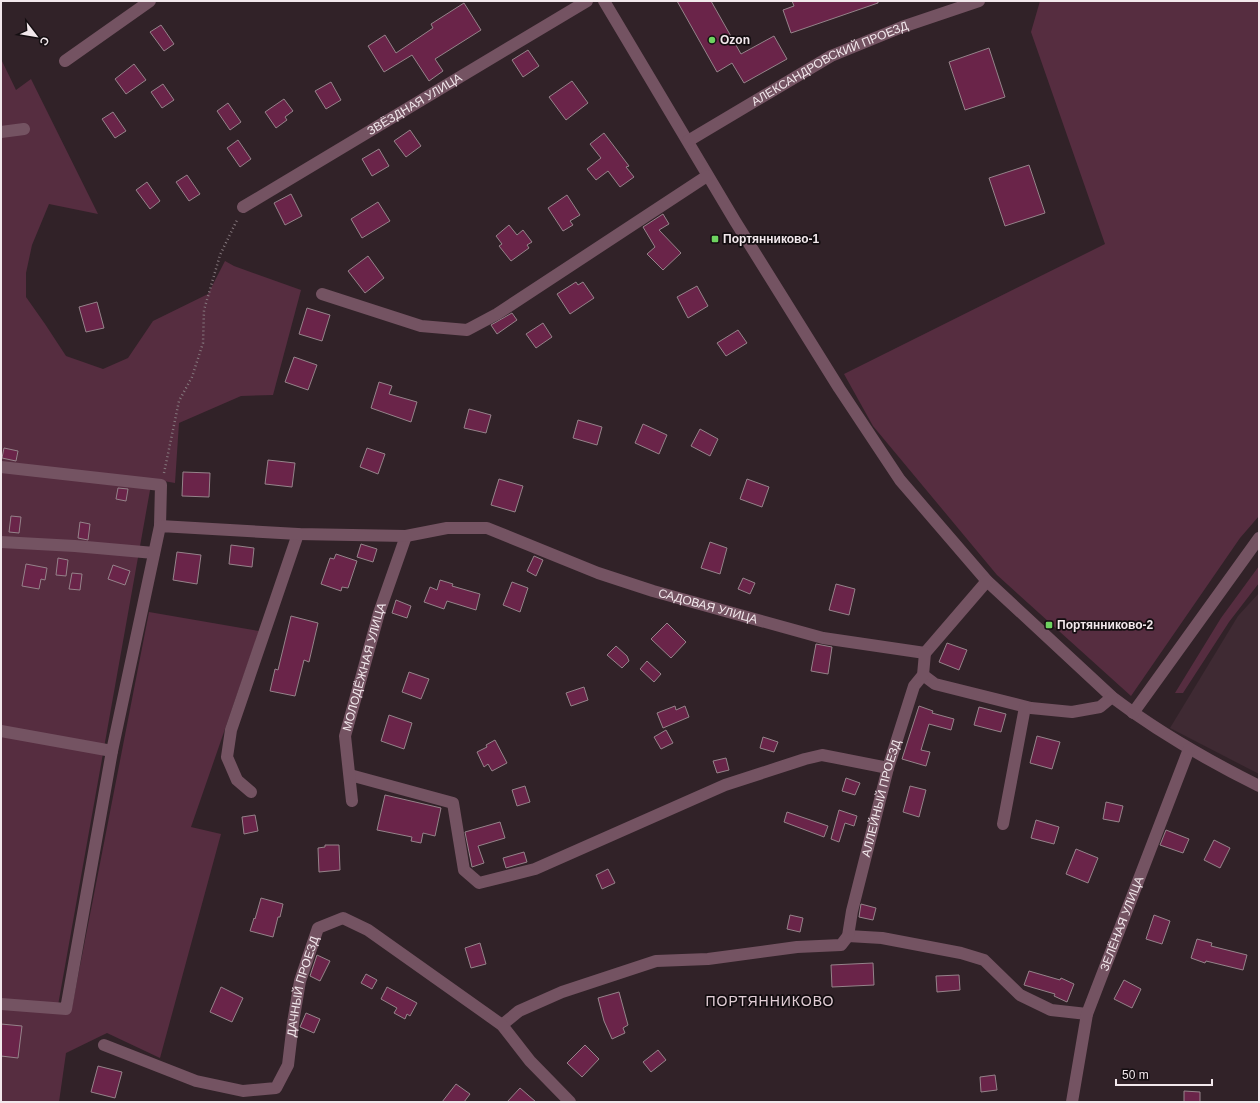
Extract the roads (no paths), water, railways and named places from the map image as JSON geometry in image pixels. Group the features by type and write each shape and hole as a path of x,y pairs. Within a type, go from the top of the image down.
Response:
{"street":[{"path":"65,62 150,1"},
{"name":"ЗВЁЗДНАЯ УЛИЦА","path":"243,207 587,1"},
{"path":"604,1 688,141 707,176 839,388 900,480 987,581 1112,697 1133,713 1189,749 1259,786"},
{"name":"АЛЕКСАНДРОВСКИЙ ПРОЕЗД","path":"688,141 831,56 902,27 979,1"},
{"path":"1,132 24,129"},
{"path":"322,294 421,326 467,330 498,314 707,176"},
{"path":"1,468 161,486 160,526 112,751 66,1009 1,1004"},
{"name":"САДОВАЯ УЛИЦА","path":"160,526 298,534 406,536 447,528 487,528 598,573 652,591 823,638 925,653"},
{"path":"251,792 237,780 228,757 231,730 298,534"},
{"name":"МОЛОДЁЖНАЯ УЛИЦА","path":"352,801 345,736 379,614 406,536"},
{"path":"1133,713 1259,538"},
{"path":"1,542 154,552"},
{"path":"925,653 987,581"},
{"name":"АЛЛЕЙНЫЙ ПРОЕЗД","path":"844,940 888,768 914,686 923,675 925,653"},
{"path":"923,675 935,684 1025,707 1072,712 1100,707 1112,697"},
{"path":"1003,824 1025,707"},
{"path":"1,731 112,751"},
{"name":"ЗЕЛЁНАЯ УЛИЦА","path":"1072,1102 1087,1014 1189,749"},
{"path":"350,775 453,803 464,870 479,883 534,869 725,785 805,759 822,755 888,768"},
{"name":"ДАЧНЫЙ ПРОЕЗД","path":"104,1045 196,1081 243,1090 276,1088 288,1065 300,981 318,928 343,918 368,930 502,1025 530,1061 570,1102"},
{"path":"502,1025 519,1011 562,992 656,961 708,959 844,940 882,938 961,953 984,960 1020,995 1050,1010 1087,1014"}],"place":[{"name":"Ozon","path":"712,40"},
{"name":"Портянниково-1","path":"715,239"},
{"name":"Портянниково-2","path":"1049,625"}],"district":[{"name":"ПОРТЯННИКОВО","path":"770,1001"}]}
